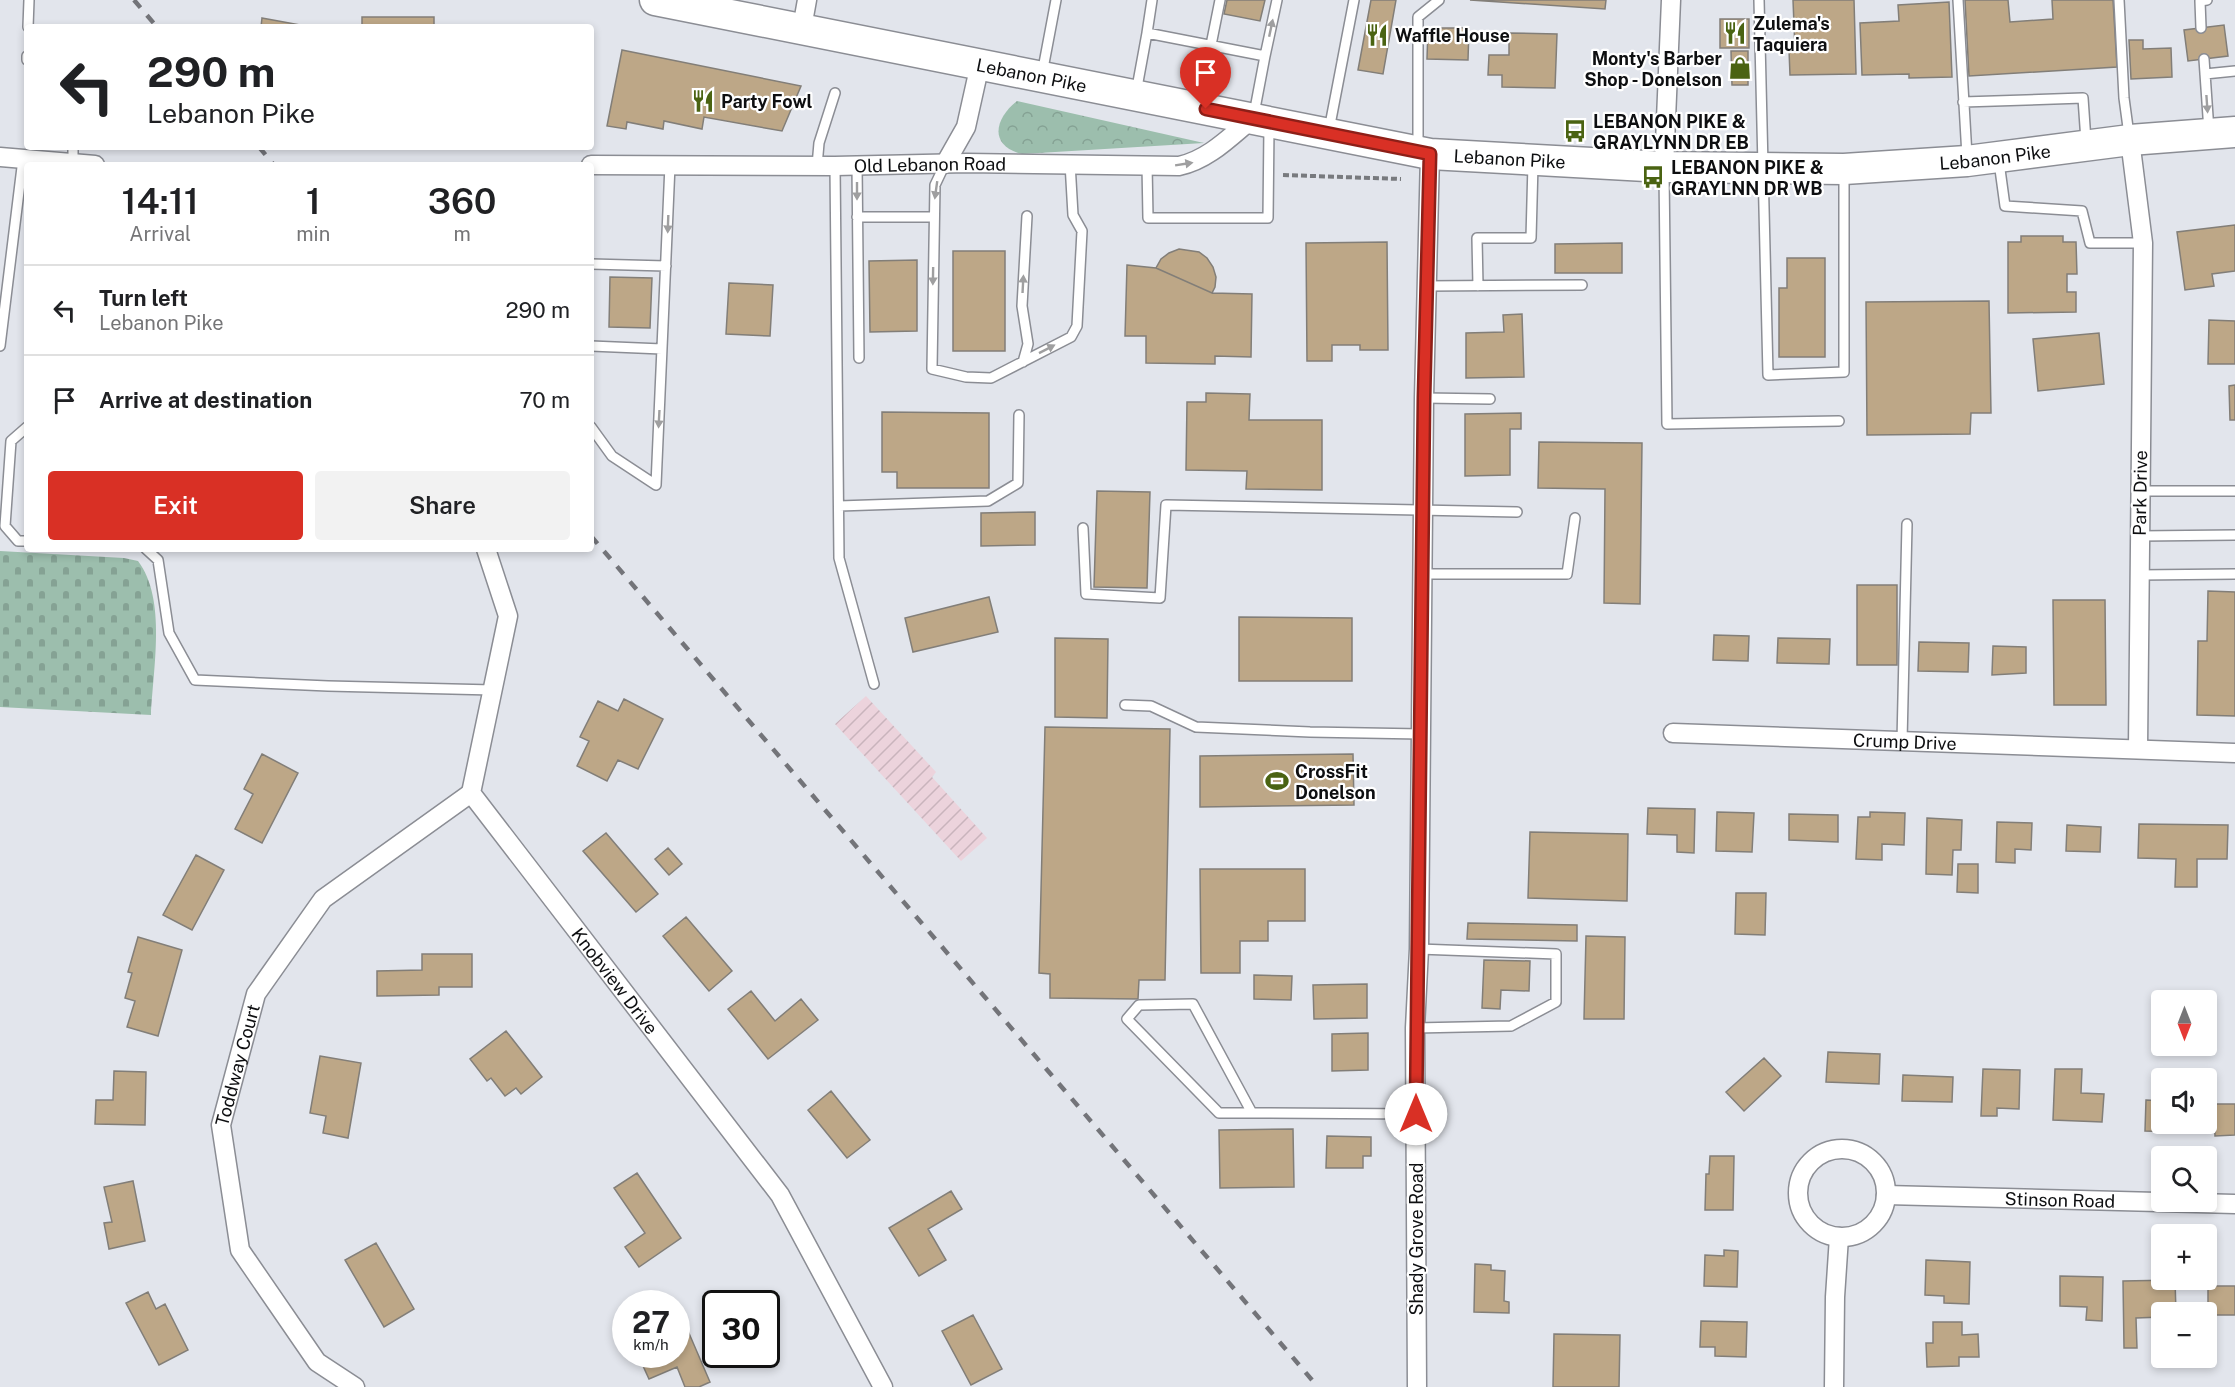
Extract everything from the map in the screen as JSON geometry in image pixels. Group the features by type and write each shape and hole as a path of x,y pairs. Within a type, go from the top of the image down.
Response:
{"main road":[{"name":"Lebanon Pike","path":"655,0 804,14 980,64 1424,153 1664,167 1844,169 1967,161 2130,140 2222,133"}],"street":[{"path":"1664,167 1671,0"},
{"path":"945,164 966,127 980,64"},
{"name":"Old Lebanon Road","path":"594,165 826,166 1070,163 1179,166 1193,163 1261,120"},
{"name":"Park Drive","path":"2130,140 2143,243 2138,749"},
{"name":"Shady Grove Road","path":"1417,1387 1415,1028 1419,949 1426,286 1424,153"},
{"path":"56,162 73,155 88,162"},
{"path":"0,157 46,162"},
{"path":"471,793 508,616 487,552"},
{"name":"Crump Drive","path":"1673,733 2138,749"},
{"path":"2138,749 2235,753"},
{"name":"Toddway Court","path":"355,1387 317,1362 240,1250 221,1125 256,994 323,899 471,793"},
{"name":"Knobview Drive","path":"471,793 780,1195 883,1387"},
{"path":"1845,1150 1859,1153 1871,1160 1880,1172 1886,1195 1882,1213 1874,1224 1862,1233 1839,1237 1818,1231 1807,1220 1800,1207 1798,1193 1801,1178 1813,1161 1831,1151 1845,1150"},
{"name":"Stinson Road","path":"1886,1195 2235,1204"},
{"path":"1834,1387 1834,1297 1839,1237"}],"lane":[{"path":"28,0 28,24"},
{"path":"1136,95 1152,0"},
{"path":"1211,45 1220,0"},
{"path":"1147,165 1148,218 1268,218 1269,175 1261,120 1265,56 1277,0"},
{"path":"1328,133 1354,0"},
{"path":"1424,153 1418,17 1439,0"},
{"path":"1760,0 1768,375 1844,372 1844,169"},
{"path":"1958,0 1967,161"},
{"path":"2119,0 2124,98 2130,140"},
{"path":"2201,28 2200,1 2207,0"},
{"path":"1041,76 1055,3"},
{"path":"1147,33 1265,56"},
{"path":"2204,59 2205,74 2222,133"},
{"path":"2205,74 2235,70"},
{"path":"835,93 819,143 826,166 839,558 874,684"},
{"path":"1963,102 2083,98 2086,146"},
{"path":"1998,157 2005,206 2082,211 2090,243 2143,243"},
{"path":"0,346 23,159"},
{"path":"1478,286 1477,238 1531,238 1533,160"},
{"path":"945,164 935,185 932,369 966,377 991,378 1071,337 1077,326 1082,231 1073,216 1070,163"},
{"path":"594,431 612,456 656,485 670,165"},
{"path":"857,165 859,358"},
{"path":"1664,167 1668,424 1839,421"},
{"path":"1023,362 1028,344 1022,306 1027,216"},
{"path":"857,217 934,217"},
{"path":"594,264 666,266"},
{"path":"1426,286 1582,285"},
{"path":"594,346 662,349"},
{"path":"1424,398 1490,399"},
{"path":"839,506 988,501 1018,483 1019,415"},
{"path":"24,430 11,441 4,526 18,541 24,541"},
{"path":"2140,491 2235,491"},
{"path":"1083,528 1086,594 1160,598 1166,505 1517,512"},
{"path":"1422,574 1567,574 1575,518"},
{"path":"1902,741 1907,524"},
{"path":"2140,536 2235,535"},
{"path":"149,552 158,560 169,633 195,680 493,690"},
{"path":"2139,575 2235,574"},
{"path":"1125,705 1151,706 1196,727 1421,734"},
{"path":"1415,1028 1511,1026 1556,1002 1556,954 1419,949"},
{"path":"1252,1113 1193,1004 1139,1005 1127,1019 1219,1113 1416,1114"}],"path":[{"path":"1269,175 1401,179"}],"shaded area":[{"path":"866,696 936,772 932,777 987,838 961,861 835,724"}],"green space":[{"path":"1017,101 1204,143 1022,154 1004,145 999,131 1003,116"},
{"path":"0,551 124,558 138,561 153,595 155,614 156,635 151,715 0,707"}],"building":[{"path":"1227,0 1265,0 1260,21 1224,14"},
{"name":"Waffle House","path":"1371,0 1396,0 1383,74 1358,70"},
{"path":"1470,0 1606,0 1605,9"},
{"path":"1793,0 1854,0 1856,74 1790,75 1789,50 1795,50"},
{"path":"1965,0 2008,0 2010,22 2053,19 2052,0 2113,0 2117,67 1969,76"},
{"path":"1949,2 1952,77 1909,78 1909,74 1862,75 1860,23 1899,21 1898,5"},
{"path":"362,17 434,17 434,24 362,24"},
{"path":"262,18 295,24 261,24"},
{"name":"Zulema's Taquiera","path":"1720,19 1749,19 1749,48 1720,48"},
{"path":"2224,25 2228,56 2188,61 2184,30"},
{"path":"1428,28 1469,28 1468,60 1427,59"},
{"path":"1509,33 1557,34 1555,88 1502,87 1502,75 1488,75 1489,55 1509,55"},
{"path":"2129,40 2143,40 2143,49 2171,48 2172,77 2131,79"},
{"name":"Party Fowl","path":"622,50 801,86 782,131 704,117 702,129 664,121 663,129 627,122 626,129 607,126"},
{"name":"Monty's Barber Shop - Donelson","path":"1731,51 1748,51 1748,85 1732,85"},
{"path":"2235,225 2235,271 2212,274 2214,286 2185,290 2177,232"},
{"path":"2021,236 2063,236 2063,242 2076,242 2077,274 2067,274 2067,292 2076,292 2076,312 2008,313 2008,242 2021,242"},
{"path":"1387,242 1388,350 1360,350 1360,345 1332,345 1332,361 1307,361 1306,243"},
{"path":"1622,243 1622,273 1555,273 1555,244"},
{"path":"1179,249 1199,252 1207,258 1216,277 1212,293 1156,268 1161,259"},
{"path":"953,251 1005,251 1005,351 953,351"},
{"path":"1787,258 1825,258 1825,357 1779,357 1779,288 1787,288"},
{"path":"917,260 917,331 870,332 869,261"},
{"path":"1127,265 1156,268 1212,293 1252,294 1251,357 1215,356 1215,364 1146,363 1146,336 1125,336"},
{"path":"610,277 652,278 650,328 609,327"},
{"path":"729,283 773,285 770,336 726,334"},
{"path":"1989,301 1991,413 1971,413 1970,434 1867,435 1866,302"},
{"path":"1522,314 1524,377 1466,378 1466,333 1504,332 1503,315"},
{"path":"2209,320 2235,321 2235,364 2208,364"},
{"path":"2099,333 2104,384 2038,391 2033,339"},
{"path":"2235,385 2235,420 2230,420 2229,386"},
{"path":"1206,393 1250,394 1249,420 1322,420 1322,490 1246,489 1247,471 1186,470 1187,402 1206,402"},
{"path":"882,412 989,413 989,488 897,488 897,472 882,472"},
{"path":"1521,413 1521,429 1510,429 1510,475 1465,476 1465,414"},
{"path":"1539,442 1642,443 1640,604 1604,603 1605,489 1538,488"},
{"path":"1097,491 1150,492 1147,588 1094,587"},
{"path":"1035,512 1035,545 981,546 981,513"},
{"path":"1857,585 1897,585 1897,665 1857,665"},
{"path":"2208,591 2235,592 2235,716 2197,715 2198,641 2207,641"},
{"path":"989,597 998,632 913,652 905,618"},
{"path":"2053,600 2105,600 2106,705 2054,705"},
{"path":"1239,617 1352,618 1352,681 1239,681"},
{"path":"1714,635 1749,636 1748,661 1713,660"},
{"path":"1055,638 1108,639 1107,718 1055,717"},
{"path":"1778,638 1830,639 1829,664 1777,663"},
{"path":"1919,642 1969,643 1968,672 1918,671"},
{"path":"1993,646 2026,647 2026,673 1992,675"},
{"path":"624,699 663,719 638,769 618,760 607,781 577,766 589,741 580,737 598,701 618,711"},
{"path":"1045,727 1170,729 1165,980 1139,980 1138,999 1050,998 1050,974 1039,973"},
{"path":"262,754 298,773 262,843 235,829 253,794 244,789"},
{"name":"CrossFit Donelson","path":"1353,754 1354,805 1200,807 1200,756"},
{"path":"1648,808 1695,809 1694,853 1677,852 1677,835 1647,834"},
{"path":"1717,812 1754,813 1752,852 1716,851"},
{"path":"1870,812 1905,813 1904,845 1882,844 1882,860 1856,859 1858,817 1870,817"},
{"path":"1789,814 1838,815 1838,842 1789,840"},
{"path":"1927,818 1962,820 1961,850 1953,850 1952,875 1926,874"},
{"path":"1997,822 2032,823 2031,850 2015,849 2015,863 1996,862"},
{"path":"2139,824 2228,825 2227,859 2197,859 2197,887 2175,887 2176,859 2138,858"},
{"path":"2067,825 2101,827 2100,852 2066,851"},
{"path":"1530,832 1628,834 1627,901 1528,898"},
{"path":"606,833 658,894 636,912 583,851"},
{"path":"668,848 682,864 669,875 655,859"},
{"path":"196,855 224,870 192,930 163,915"},
{"path":"1958,864 1978,864 1978,893 1957,892"},
{"path":"1200,869 1305,869 1305,921 1268,921 1268,941 1240,941 1240,973 1201,973"},
{"path":"1736,893 1766,893 1765,935 1735,934"},
{"path":"686,917 732,971 709,991 663,936"},
{"path":"1468,923 1577,925 1577,941 1467,939"},
{"path":"1586,936 1625,937 1624,1019 1584,1019"},
{"path":"138,937 182,950 158,1036 127,1027 135,1001 125,998 132,973 128,972"},
{"path":"422,954 472,954 472,987 439,987 439,995 377,996 377,971 422,970"},
{"path":"1484,960 1530,961 1529,991 1501,990 1500,1009 1482,1008"},
{"path":"1254,975 1292,976 1291,1000 1254,999"},
{"path":"1367,984 1367,1018 1314,1019 1313,985"},
{"path":"751,991 775,1021 801,999 818,1020 768,1059 728,1009"},
{"path":"506,1031 542,1077 521,1094 516,1088 505,1096 491,1078 487,1081 470,1059"},
{"path":"1368,1033 1368,1070 1332,1071 1332,1034"},
{"path":"1828,1052 1880,1054 1879,1084 1826,1082"},
{"path":"320,1056 361,1063 348,1138 323,1133 326,1116 310,1113"},
{"path":"1764,1058 1781,1076 1744,1111 1726,1092"},
{"path":"1983,1069 2020,1070 2019,1109 1997,1108 1997,1116 1981,1116"},
{"path":"2055,1069 2082,1069 2081,1093 2104,1094 2102,1122 2053,1120"},
{"path":"114,1071 146,1072 145,1125 95,1124 96,1100 113,1100"},
{"path":"1903,1075 1953,1077 1952,1102 1902,1101"},
{"path":"831,1091 870,1140 847,1158 808,1110"},
{"path":"2146,1100 2151,1100 2151,1131 2145,1131"},
{"path":"2217,1104 2235,1104 2235,1135 2215,1136 2217,1134"},
{"path":"1293,1129 1294,1187 1220,1188 1219,1130"},
{"path":"1327,1136 1371,1137 1371,1156 1363,1156 1363,1168 1326,1168"},
{"path":"1710,1156 1734,1156 1733,1210 1705,1210 1706,1174 1709,1174"},
{"path":"637,1173 681,1238 639,1267 625,1247 645,1233 614,1188"},
{"path":"133,1181 145,1241 109,1249 104,1223 112,1222 104,1187"},
{"path":"951,1191 962,1209 928,1229 946,1260 919,1276 889,1228"},
{"path":"376,1243 414,1309 384,1327 345,1260"},
{"path":"1724,1250 1738,1251 1737,1287 1704,1286 1705,1255 1724,1256"},
{"path":"1926,1260 1970,1262 1969,1304 1944,1303 1944,1296 1925,1295"},
{"path":"1475,1264 1491,1265 1491,1270 1505,1271 1504,1301 1509,1302 1509,1313 1474,1312"},
{"path":"2060,1276 2103,1277 2102,1321 2086,1320 2087,1307 2060,1306"},
{"path":"2151,1280 2151,1290 2175,1290 2176,1302 2151,1302 2151,1317 2136,1318 2137,1348 2124,1348 2123,1281"},
{"path":"2217,1286 2235,1286 2235,1315 2217,1315 2217,1302 2208,1302 2208,1290 2217,1290"},
{"path":"148,1292 156,1309 165,1304 188,1350 159,1365 126,1303"},
{"path":"973,1315 1002,1369 971,1385 942,1331"},
{"path":"1701,1321 1747,1322 1746,1357 1715,1356 1715,1347 1700,1347"},
{"path":"1933,1322 1962,1322 1962,1335 1978,1334 1979,1357 1959,1357 1959,1366 1927,1367 1926,1343 1933,1343"},
{"path":"1554,1334 1620,1335 1619,1387 1553,1387"},
{"path":"690,1336 702,1368 710,1382 699,1387 685,1387 677,1368 690,1368"},
{"path":"644,1368 675,1368 649,1379"}],"railway":[{"path":"134,0 154,24"},
{"path":"262,150 272,162"},
{"path":"594,540 1318,1387"}],"place":[{"name":"Zulema's Taquiera","path":"1735,33"},
{"name":"Waffle House","path":"1377,35"},
{"name":"Monty's Barber Shop - Donelson","path":"1740,68"},
{"name":"Party Fowl","path":"703,101"},
{"name":"LEBANON PIKE & GRAYLYNN DR EB","path":"1575,131"},
{"name":"LEBANON PIKE & GRAYLNN DR WB","path":"1653,177"},
{"name":"CrossFit Donelson","path":"1277,781"}],"route":[{"path":"1206,109 1430,154 1422,511 1423,614 1419,949 1415,1028 1416,1114"}]}
